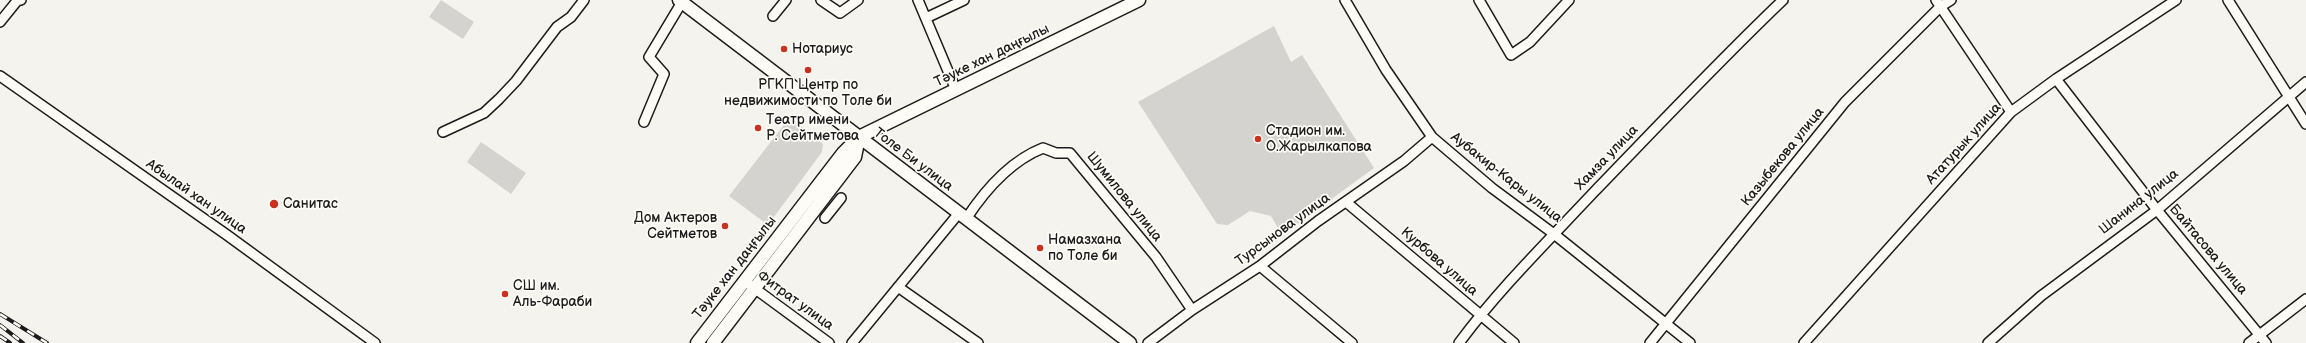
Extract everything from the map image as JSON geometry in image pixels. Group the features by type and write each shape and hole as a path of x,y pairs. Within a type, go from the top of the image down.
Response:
{"street":[{"path":"0,22 18,0"},
{"path":"443,132 484,114 516,81 557,27 571,18 584,0"},
{"path":"773,16 786,0"},
{"path":"822,0 840,13 858,0"},
{"path":"918,0 956,90"},
{"path":"926,18 964,0"},
{"name":"Тәуке хан даңғылы","path":"697,343 843,153 858,137 1138,0"},
{"name":"Аубакир-Кары улица","path":"1345,0 1386,70 1432,137 1492,188 1554,234 1667,323 1690,343"},
{"path":"1479,0 1512,55 1530,42 1569,0"},
{"name":"Хамза улица","path":"1459,343 1479,316 1554,234 1726,55 1783,0"},
{"name":"Казыбекова улица","path":"1650,343 1845,102 1938,4 1951,0"},
{"name":"Ататурык улица","path":"1804,343 2011,112 2056,79 2176,0"},
{"path":"2228,0 2306,124"},
{"path":"644,122 664,74 649,57 680,1"},
{"name":"Толе Би улица","path":"680,1 1130,343"},
{"path":"1938,4 2011,112"},
{"name":"Абылай хан улица","path":"0,76 227,235 375,343"},
{"name":"Байтасова улица","path":"2056,79 2156,210 2266,343"},
{"name":"Шанина улица","path":"1988,343 2041,296 2156,210 2306,82"},
{"name":"Тәуке хан даңғылы","path":"713,343 855,157 858,137"},
{"name":"Турсынова улица","path":"1148,343 1192,310 1260,266 1404,161 1432,137"},
{"name":"Шумилова улица","path":"852,343 898,287 998,178 1028,154 1043,148 1056,153 1070,153 1156,258 1192,310"},
{"path":"825,218 841,198"},
{"name":"Курбова улица","path":"1346,202 1415,259 1479,316 1514,343"},
{"path":"1260,266 1352,343"},
{"name":"Фитрат улица","path":"744,281 829,343"},
{"path":"898,287 978,343"},
{"path":"2248,343 2306,299"}],"shaded area":[{"path":"441,0 474,22 463,39 429,17"},
{"name":"Стадион им. О.Жарылкапова","path":"1274,26 1291,62 1302,55 1374,168 1282,235 1271,216 1250,211 1228,225 1217,224 1138,102"},
{"path":"790,117 823,144 822,152 768,225 729,196"},
{"path":"481,142 526,173 511,194 467,162"}],"railway":[{"path":"0,314 47,343"},
{"path":"0,325 23,343"},
{"path":"0,336 10,343"}],"place":[{"name":"Нотариус","path":"784,49"},
{"name":"РГКП Центр по недвижимости по Толе би","path":"808,70"},
{"name":"Театр имени Р. Сейтметова","path":"758,128"},
{"name":"Стадион им. О.Жарылкапова","path":"1258,139"},
{"name":"Санитас","path":"274,204"},
{"name":"Дом Актеров Сейтметов","path":"725,226"},
{"name":"Намазхана по Толе би","path":"1040,248"},
{"name":"СШ им. Аль-Фараби","path":"505,294"}]}
